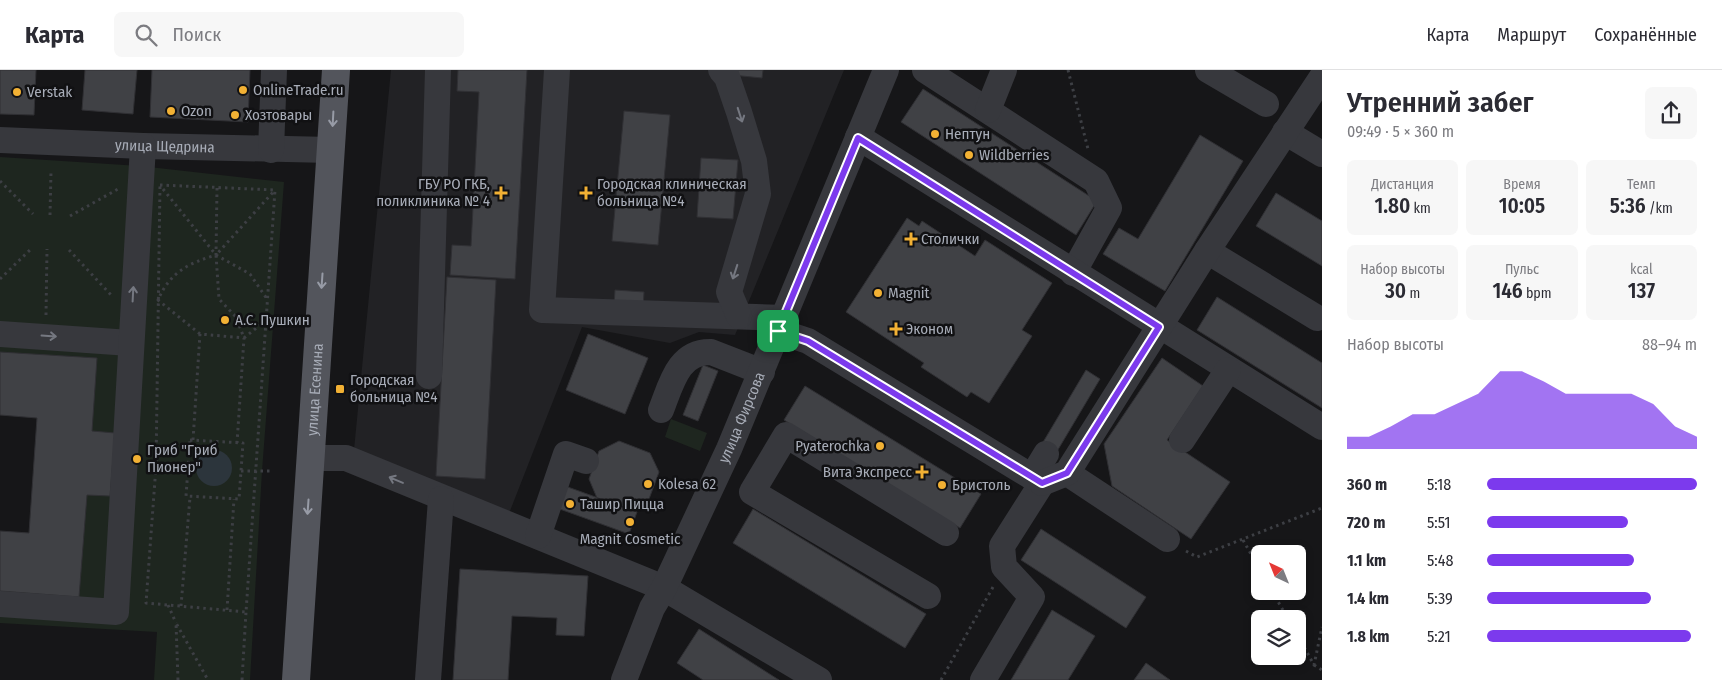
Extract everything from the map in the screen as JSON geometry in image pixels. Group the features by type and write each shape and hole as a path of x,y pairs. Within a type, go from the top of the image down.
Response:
{"main road":[{"name":"улица Есенина","path":"296,680 336,70"}],"street":[{"path":"271,150 274,70"},
{"path":"428,376 438,70"},
{"path":"556,70 542,310 739,316 781,324 1037,480 1067,473 1206,251 1322,76"},
{"path":"721,70 727,77 752,153 758,194 729,292 739,316"},
{"name":"улица Фирсова","path":"624,680 652,608 664,588 729,449 886,70"},
{"path":"925,70 1096,181 1109,208 1073,272"},
{"path":"988,110 1004,70"},
{"path":"1208,70 1266,104"},
{"path":"1285,132 1322,154"},
{"path":"858,138 1322,427"},
{"name":"улица Щедрина","path":"0,140 271,150 331,150"},
{"path":"0,604 116,612 132,316 150,185 143,146"},
{"path":"1206,251 1317,318"},
{"path":"0,334 130,343"},
{"path":"662,410 678,368 683,362 704,352 714,361 762,372"},
{"path":"1182,440 1228,370"},
{"path":"928,596 752,492 786,435 946,533"},
{"path":"729,449 769,464"},
{"path":"538,536 566,454 586,461"},
{"path":"983,680 1032,597 1004,566 1002,546 1037,480 1046,454"},
{"path":"311,458 346,458 441,499 538,536 664,588 819,680"},
{"path":"1067,473 1167,539"},
{"path":"428,680 441,499"}],"path":[{"path":"1068,70 1096,181"},
{"path":"50,215 51,171"},
{"path":"0,181 33,214"},
{"path":"70,216 128,184 275,190"},
{"path":"150,185 216,255 250,274 268,300"},
{"path":"150,185 158,300 156,466 146,603 246,612"},
{"path":"217,187 216,255 220,299 236,317 244,338 237,442"},
{"path":"158,300 164,286 174,274 191,263 216,255 275,190"},
{"path":"242,680 275,190"},
{"path":"0,280 32,248"},
{"path":"46,336 47,249"},
{"path":"69,250 132,316"},
{"path":"158,300 200,334 244,338 266,320"},
{"path":"193,440 243,443 239,500 186,496 190,440 193,440 200,334"},
{"path":"142,466 188,467"},
{"path":"241,472 270,471"},
{"path":"181,606 190,496"},
{"path":"227,610 234,499"},
{"path":"1167,539 1197,557 1322,508"},
{"path":"1243,540 1251,554"},
{"path":"941,680 1004,566"},
{"path":"168,605 208,680"},
{"path":"176,623 178,680"},
{"path":"1314,665 1322,627"},
{"path":"1306,650 1314,665 1322,670"}],"shaded area":[{"name":"Городская клиническая больница №4","path":"391,70 844,70 735,335 699,332 670,343 582,327 508,516 354,450"},
{"path":"0,157 140,166 284,182 262,471 250,680 154,680 157,632 0,623 0,591 79,596 87,495 115,433 92,431 97,358 0,352"},
{"path":"671,419 707,433 700,451 665,437"},
{"path":"214,450 221,451 227,455 231,461 231,475 227,481 221,485 214,486 207,485 201,481 197,475 196,468 197,461 201,455 207,451"}],"building":[{"name":"Verstak","path":"0,70 36,70 34,115 0,114"},
{"path":"85,70 137,70 133,114 82,110"},
{"path":"152,70 250,70 248,122 150,117"},
{"path":"458,70 527,70 515,279 450,275 452,245 471,246 479,92 457,91"},
{"path":"732,70 763,70 762,78 732,75"},
{"path":"923,89 1097,201 1076,235 901,122"},
{"name":"Городская клиническая больница №4","path":"624,111 670,115 658,245 612,241"},
{"path":"1200,135 1243,161 1165,291 1103,254 1119,228 1138,239"},
{"path":"701,158 738,160 733,219 697,217"},
{"path":"1276,193 1322,221 1322,266 1256,226"},
{"path":"907,218 919,226 922,221 975,256 985,240 1052,283 1022,330 1032,336 989,403 971,392 967,397 921,367 924,363 846,312"},
{"path":"447,277 496,280 485,479 436,476"},
{"path":"615,290 644,292 643,309 614,307"},
{"path":"1217,297 1322,363 1322,408 1197,330"},
{"path":"588,334 648,358 625,414 566,390"},
{"path":"0,352 97,358 92,431 115,433 110,496 87,495 79,597 0,591 0,531 29,533 37,418 0,415"},
{"path":"1162,358 1203,386 1167,440 1230,482 1191,539 1112,486 1104,444"},
{"path":"703,365 718,371 698,421 683,415"},
{"path":"1086,370 1100,379 1053,458 1039,449"},
{"path":"805,386 981,494 960,528 784,420"},
{"path":"619,441 650,453 659,472 649,499 628,509 597,498 589,479 599,451"},
{"path":"565,486 637,512 629,534 557,508"},
{"path":"753,509 926,614 905,648 733,543"},
{"path":"1041,529 1146,597 1126,628 1021,560"},
{"path":"460,569 588,576 584,636 556,635 557,618 512,616 508,680 453,680"},
{"path":"1052,610 1095,636 1068,680 1011,680"},
{"path":"699,629 779,680 703,680 677,663"},
{"path":"1146,663 1170,680 1134,680"}],"place":[{"name":"OnlineTrade.ru","path":"243,90"},
{"name":"Verstak","path":"17,92"},
{"name":"Ozon","path":"171,111"},
{"name":"Хозтовары","path":"235,115"},
{"name":"Нептун","path":"935,134"},
{"name":"Wildberries","path":"969,155"},
{"name":"ГБУ РО ГКБ, поликлиника № 4","path":"501,193"},
{"name":"Городская клиническая больница №4","path":"586,193"},
{"name":"Столички","path":"911,239"},
{"name":"Magnit","path":"878,293"},
{"name":"А.С. Пушкин","path":"225,320"},
{"name":"Эконом","path":"896,329"},
{"name":"Городская больница №4","path":"340,389"},
{"name":"Pyaterochka","path":"880,446"},
{"name":"Гриб \"Гриб Пионер\"","path":"137,459"},
{"name":"Вита Экспресс","path":"922,472"},
{"name":"Kolesa 62","path":"648,484"},
{"name":"Бристоль","path":"942,485"},
{"name":"Ташир Пицца","path":"570,504"},
{"name":"Magnit Cosmetic","path":"630,522"}],"route":[{"path":"858,138 1159,327 1067,473 1042,483 808,341 778,331 858,138"}]}
